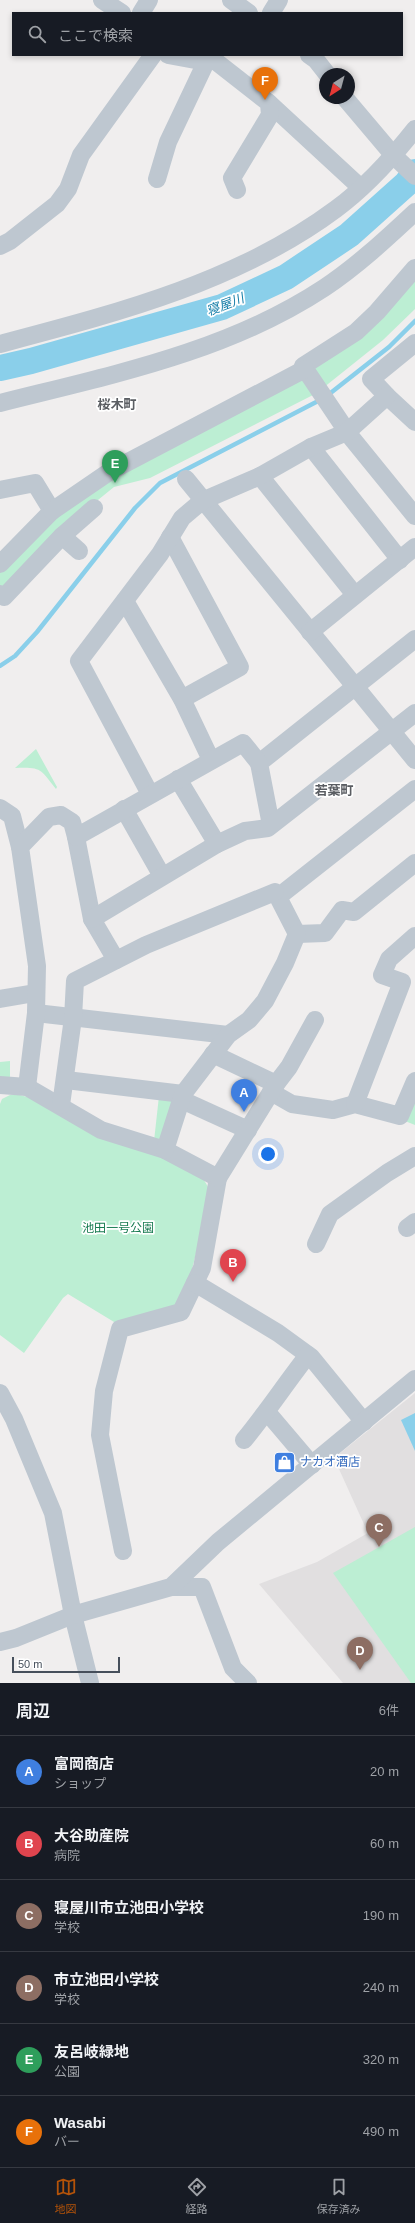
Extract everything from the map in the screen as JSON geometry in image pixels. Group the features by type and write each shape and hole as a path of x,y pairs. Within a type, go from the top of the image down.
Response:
{"street":[{"path":"102,0 120,12"},
{"path":"142,12 149,0"},
{"path":"231,0 248,12"},
{"path":"272,12 279,0"},
{"path":"3,240 57,204 68,189 81,155 152,56"},
{"path":"173,56 206,62 214,60 269,103 360,187"},
{"path":"310,56 322,68"},
{"path":"157,179 168,142 206,62"},
{"path":"237,190 232,178 270,116 269,103"},
{"path":"350,104 396,158 415,176"},
{"path":"0,344 99,318 203,282 243,265 292,238 337,208 396,158 415,129"},
{"path":"0,404 156,364 231,337 283,312 324,288 366,256 415,212"},
{"path":"415,268 375,314 356,332 303,366 322,397 347,432 415,516"},
{"path":"415,343 371,378 387,396 415,422"},
{"path":"0,564 52,511 108,472 305,370"},
{"path":"150,794 79,661 160,554 182,518 202,500 260,476 311,447 347,432 387,396"},
{"path":"311,447 400,560"},
{"path":"260,476 355,595"},
{"path":"186,479 415,760"},
{"path":"0,490 35,483 52,511"},
{"path":"1,597 62,536 94,508"},
{"path":"62,536 79,551"},
{"path":"170,537 240,667 182,699"},
{"path":"310,632 415,547"},
{"path":"125,601 182,699 211,760"},
{"path":"259,763 415,639"},
{"path":"92,919 217,844 245,831 268,828 415,713"},
{"path":"76,837 243,743 259,763 271,825"},
{"path":"178,779 217,844"},
{"path":"165,1150 182,1097 212,1054 228,1035 249,1020 265,1001 285,963 297,934 278,897 415,789"},
{"path":"0,808 12,816 20,847 37,966 35,993 36,1013 27,1087"},
{"path":"124,809 162,876"},
{"path":"20,847 49,817 61,815 72,822 92,919 116,960"},
{"path":"297,934 325,933 342,910 354,912 415,863"},
{"path":"61,1105 66,1080 73,1018 75,981 116,960 275,892"},
{"path":"354,1104 408,984 382,975 390,959 415,936"},
{"path":"0,999 35,993"},
{"path":"36,1013 228,1035"},
{"path":"124,1551 100,1435 104,1391 120,1329 181,1312 202,1268 218,1178 273,1088 289,1067 315,1020"},
{"path":"212,1054 273,1088 292,1104 333,1110 354,1104 400,1116 415,1081"},
{"path":"66,1080 182,1097 248,1130"},
{"path":"0,1085 27,1087 61,1105 101,1130 165,1150 218,1178"},
{"path":"316,1244 330,1214 387,1173 415,1156"},
{"path":"195,1283 278,1333 308,1355 364,1422"},
{"path":"244,1440 267,1412 280,1391 308,1355"},
{"path":"171,1587 218,1542 415,1379"},
{"path":"0,1394 14,1419 53,1513 73,1615 90,1683"},
{"path":"267,1412 312,1465"},
{"path":"0,1642 16,1638 73,1615 171,1587 202,1587 233,1668 248,1683"}],"shaded area":[{"path":"415,1393 415,1683 343,1683 259,1584 317,1562 368,1533 334,1458"}],"green space":[{"path":"415,274 415,309 383,340 323,388 310,369"},
{"path":"302,374 315,394 150,478 114,487 93,504 0,593 0,568 65,505"},
{"path":"36,749 57,787 56,789 47,777 40,771 31,768 15,768"},
{"path":"10,1061 10,1079 0,1076 0,1062"},
{"path":"415,1094 415,1125 405,1121"},
{"name":"池田一号公園","path":"10,1095 20,1095 34,1099 165,1157 201,1175 211,1192 186,1294 175,1309 119,1325 68,1294 63,1298 24,1353 0,1335 0,1104 2,1099"},
{"path":"159,1096 176,1097 164,1139 154,1141"},
{"path":"415,1527 415,1683 411,1683 333,1573"}],"water":[{"path":"415,1413 415,1451 401,1420"}],"waterway":[{"name":"寝屋川","path":"0,368 31,361 222,307 286,277 349,235 406,184 415,172"},
{"path":"328,395 389,347 415,321"},
{"path":"0,666 15,656 37,632 135,508 160,483 322,399"}],"place":[{"name":"Wasabi","path":"265,100"},
{"name":"友呂岐緑地","path":"115,483"},
{"name":"富岡商店","path":"244,1112"},
{"name":"大谷助産院","path":"233,1282"},
{"name":"ナカオ酒店","path":"284,1462"},
{"name":"寝屋川市立池田小学校","path":"379,1547"},
{"name":"市立池田小学校","path":"360,1670"}],"district":[{"name":"桜木町","path":"117,404"},
{"name":"若葉町","path":"334,790"}]}
